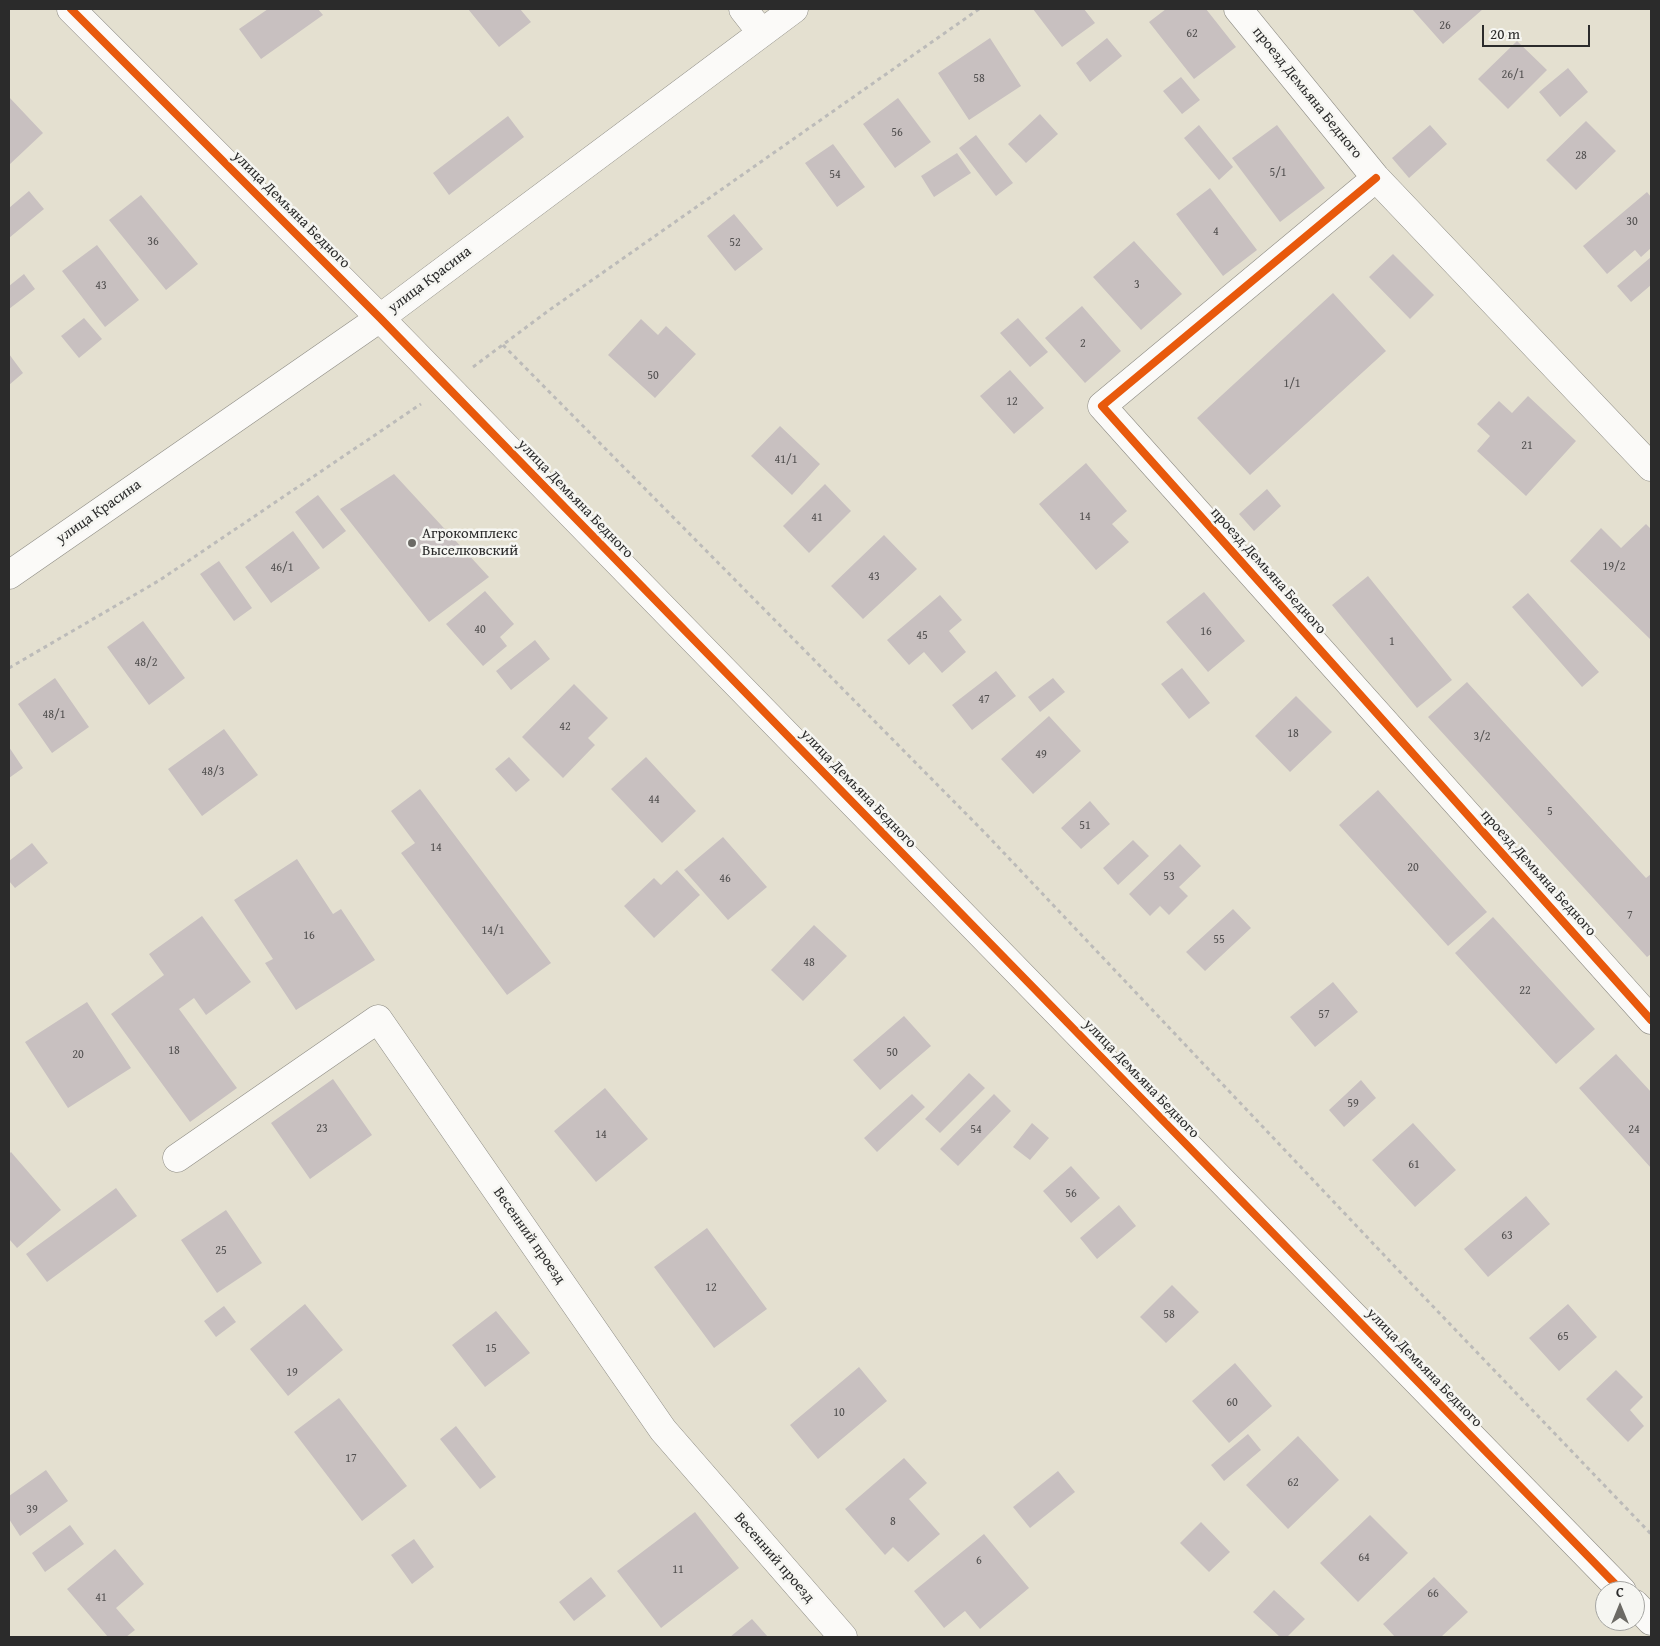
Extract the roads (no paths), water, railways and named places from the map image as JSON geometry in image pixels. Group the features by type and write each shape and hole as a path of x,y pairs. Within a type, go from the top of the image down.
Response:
{"street":[{"name":"улица Демьяна Бедного","path":"71,9 380,318 1612,1581"},
{"path":"743,9 761,32"},
{"name":"улица Красина","path":"9,575 380,318 794,9"},
{"name":"проезд Демьяна Бедного","path":"1238,9 1376,178 1651,467"},
{"name":"проезд Демьяна Бедного","path":"1376,178 1102,406 1651,1020"},
{"name":"Весенний проезд","path":"177,1158 378,1019 663,1430 843,1637"}],"place":[{"name":"Агрокомплекс Выселковский","path":"412,543"}]}
